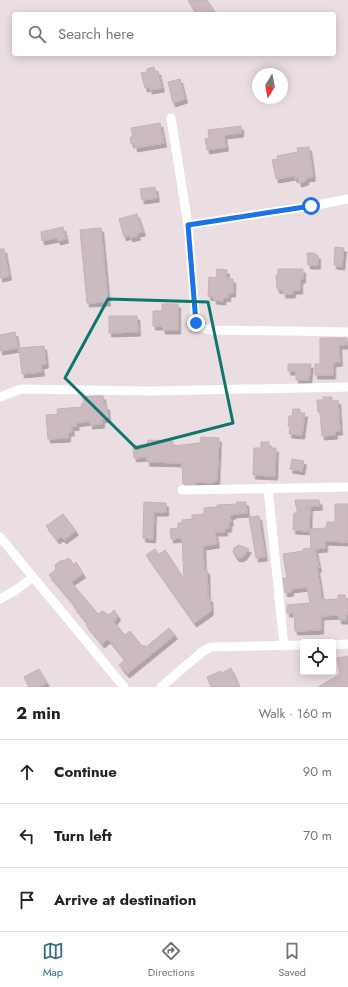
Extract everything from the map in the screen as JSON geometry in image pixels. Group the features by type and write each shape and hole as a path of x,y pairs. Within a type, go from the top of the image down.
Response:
{"street":[{"path":"171,118 188,225 196,323 202,328 214,330 348,332"},
{"path":"188,225 348,199"},
{"path":"0,397 20,389 150,391 348,387"},
{"path":"182,490 348,487"},
{"path":"268,488 284,646"},
{"path":"0,537 124,687"},
{"path":"0,599 16,590 33,577"},
{"path":"336,644 348,644"},
{"path":"161,687 202,652 212,647 300,645"}],"highlighted area":[{"path":"108,299 208,302 233,423 136,448 65,378"}],"building":[{"path":"188,0 207,0 215,12 195,12"},
{"path":"154,67 155,71 158,71 162,88 150,90 149,87 145,88 141,73 147,72 147,69"},
{"path":"180,79 185,99 173,103 168,82"},
{"path":"160,123 164,143 135,148 134,143 131,144 130,137 133,137 131,128"},
{"path":"241,126 241,133 224,135 226,147 207,150 205,139 209,138 208,130"},
{"path":"309,147 313,177 306,178 306,181 299,183 298,178 295,179 294,176 276,179 272,160 278,159 277,156 298,152 297,148"},
{"path":"155,187 157,198 142,200 140,189"},
{"path":"137,214 143,232 137,233 138,236 130,238 129,235 124,237 119,219"},
{"path":"63,227 66,239 58,241 57,238 42,241 41,232"},
{"path":"101,228 108,302 87,303 80,230"},
{"path":"335,247 344,248 342,266 334,265"},
{"path":"0,249 4,249 9,276 0,278"},
{"path":"307,253 315,253 315,255 318,255 318,265 308,265"},
{"path":"217,269 227,270 226,278 233,279 233,293 228,293 228,298 224,297 223,301 214,300 214,297 208,296 209,277 216,278"},
{"path":"278,269 303,269 303,279 300,279 300,290 293,290 293,294 283,294 283,290 277,289 276,275 278,275"},
{"path":"162,304 178,304 178,330 163,330 162,326 153,326 153,311 162,311"},
{"path":"109,316 137,316 138,332 109,333"},
{"path":"15,332 18,348 0,351 0,335"},
{"path":"320,338 347,338 347,345 339,345 340,362 333,363 333,375 315,375 315,364 320,364"},
{"path":"44,346 46,364 41,365 42,372 22,374 19,348"},
{"path":"288,364 311,364 309,380 296,380 296,371 288,371"},
{"path":"103,396 104,406 107,406 108,418 102,419 102,424 90,425 90,421 76,423 77,426 71,427 72,432 68,432 68,438 48,439 46,415 58,414 57,409 82,407 81,404 84,403 83,397"},
{"path":"323,397 332,397 332,401 338,400 340,431 335,431 335,435 322,436 320,412 318,412 317,400 323,400"},
{"path":"293,409 300,409 300,413 305,413 302,435 289,434 289,416 292,416"},
{"path":"201,437 219,438 217,481 213,481 213,483 196,482 196,484 183,484 182,463 147,462 147,457 134,458 133,446 147,444 148,440 173,441 173,446 200,443"},
{"path":"261,442 269,442 269,448 276,448 275,476 253,475 254,448 261,448"},
{"path":"292,459 304,461 302,471 290,469"},
{"path":"295,500 319,500 320,506 306,507 310,507 309,531 293,530 294,513 297,513"},
{"path":"144,502 166,503 166,512 154,512 153,539 143,538"},
{"path":"237,502 246,502 247,513 233,514 230,516 231,522 229,522 229,528 225,528 225,532 215,532 217,544 203,546 204,570 207,570 208,598 210,598 211,610 194,623 146,555 155,549 159,554 165,550 184,579 182,538 171,539 170,529 178,528 178,523 182,523 182,520 192,519 192,515 204,514 204,508 217,507 217,505 237,504"},
{"path":"335,504 348,504 348,542 325,541 325,548 315,549 319,568 317,568 322,600 338,599 338,595 345,595 345,599 348,598 348,614 346,614 346,620 339,620 339,615 321,616 321,630 295,631 294,613 287,613 287,605 310,603 307,587 291,589 291,592 285,593 283,578 287,578 283,554 303,551 303,549 311,548 310,529 326,528 327,522 335,522"},
{"path":"63,514 76,531 64,540 61,537 57,540 46,526"},
{"path":"259,516 265,557 256,558 249,517"},
{"path":"239,545 249,549 244,556 240,558 236,557 233,552 234,548"},
{"path":"69,558 74,565 76,562 83,574 71,582 98,614 102,611 109,615 114,610 118,616 114,622 125,635 130,631 142,646 144,645 146,647 169,628 175,635 127,674 119,665 125,660 108,639 102,644 86,625 87,623 74,607 75,606 49,575 56,569 55,565 62,560 64,561"},
{"path":"348,656 348,687 318,687 340,674 337,658"},
{"path":"231,668 239,687 211,687 207,677 221,671 222,673"},
{"path":"39,669 47,683 39,687 29,687 24,677"}],"route":[{"path":"196,323 188,225 311,206"}]}
